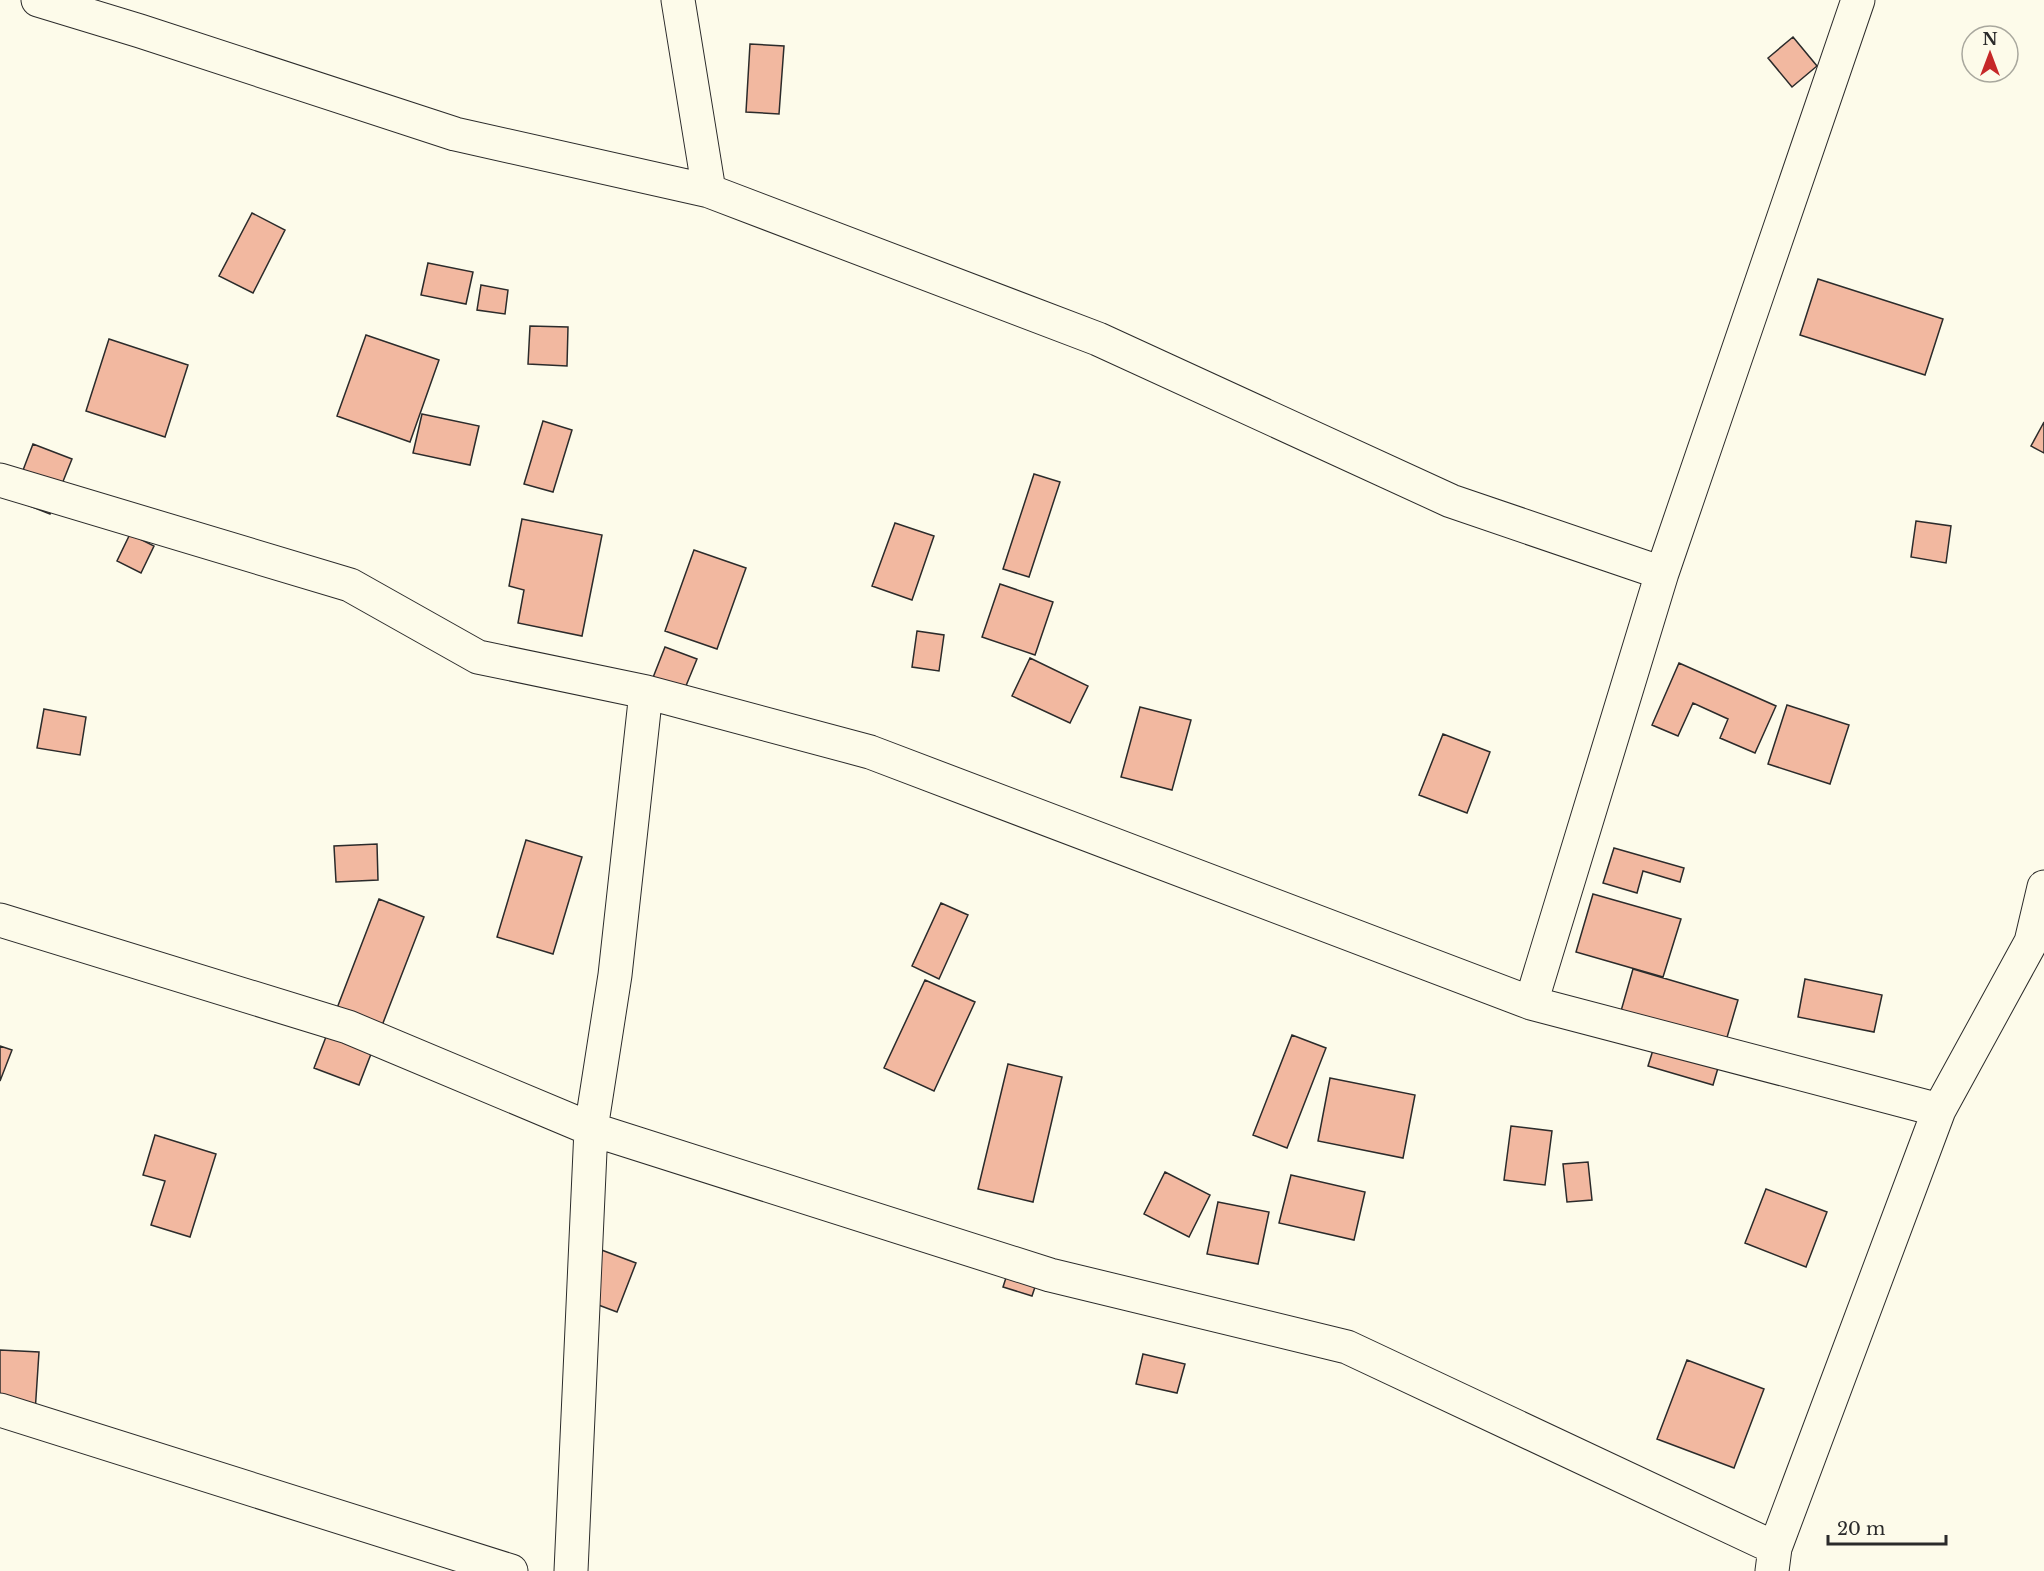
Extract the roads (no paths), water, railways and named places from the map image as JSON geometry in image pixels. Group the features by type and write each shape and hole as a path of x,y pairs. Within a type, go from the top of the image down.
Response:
{"street":[{"path":"38,0 454,134 709,191 1098,339 1451,501 1662,573"},
{"path":"678,0 709,191"},
{"path":"1531,1003 1662,573 1858,0"},
{"path":"0,480 350,585 478,657 646,692 870,752 1531,1003 1939,1110"},
{"path":"571,1571 591,1129 615,975 646,692"},
{"path":"0,920 348,1027 591,1129 1050,1275 1347,1347 1774,1560 1939,1110 2031,942 2044,887"},
{"path":"0,1410 511,1571"}]}
